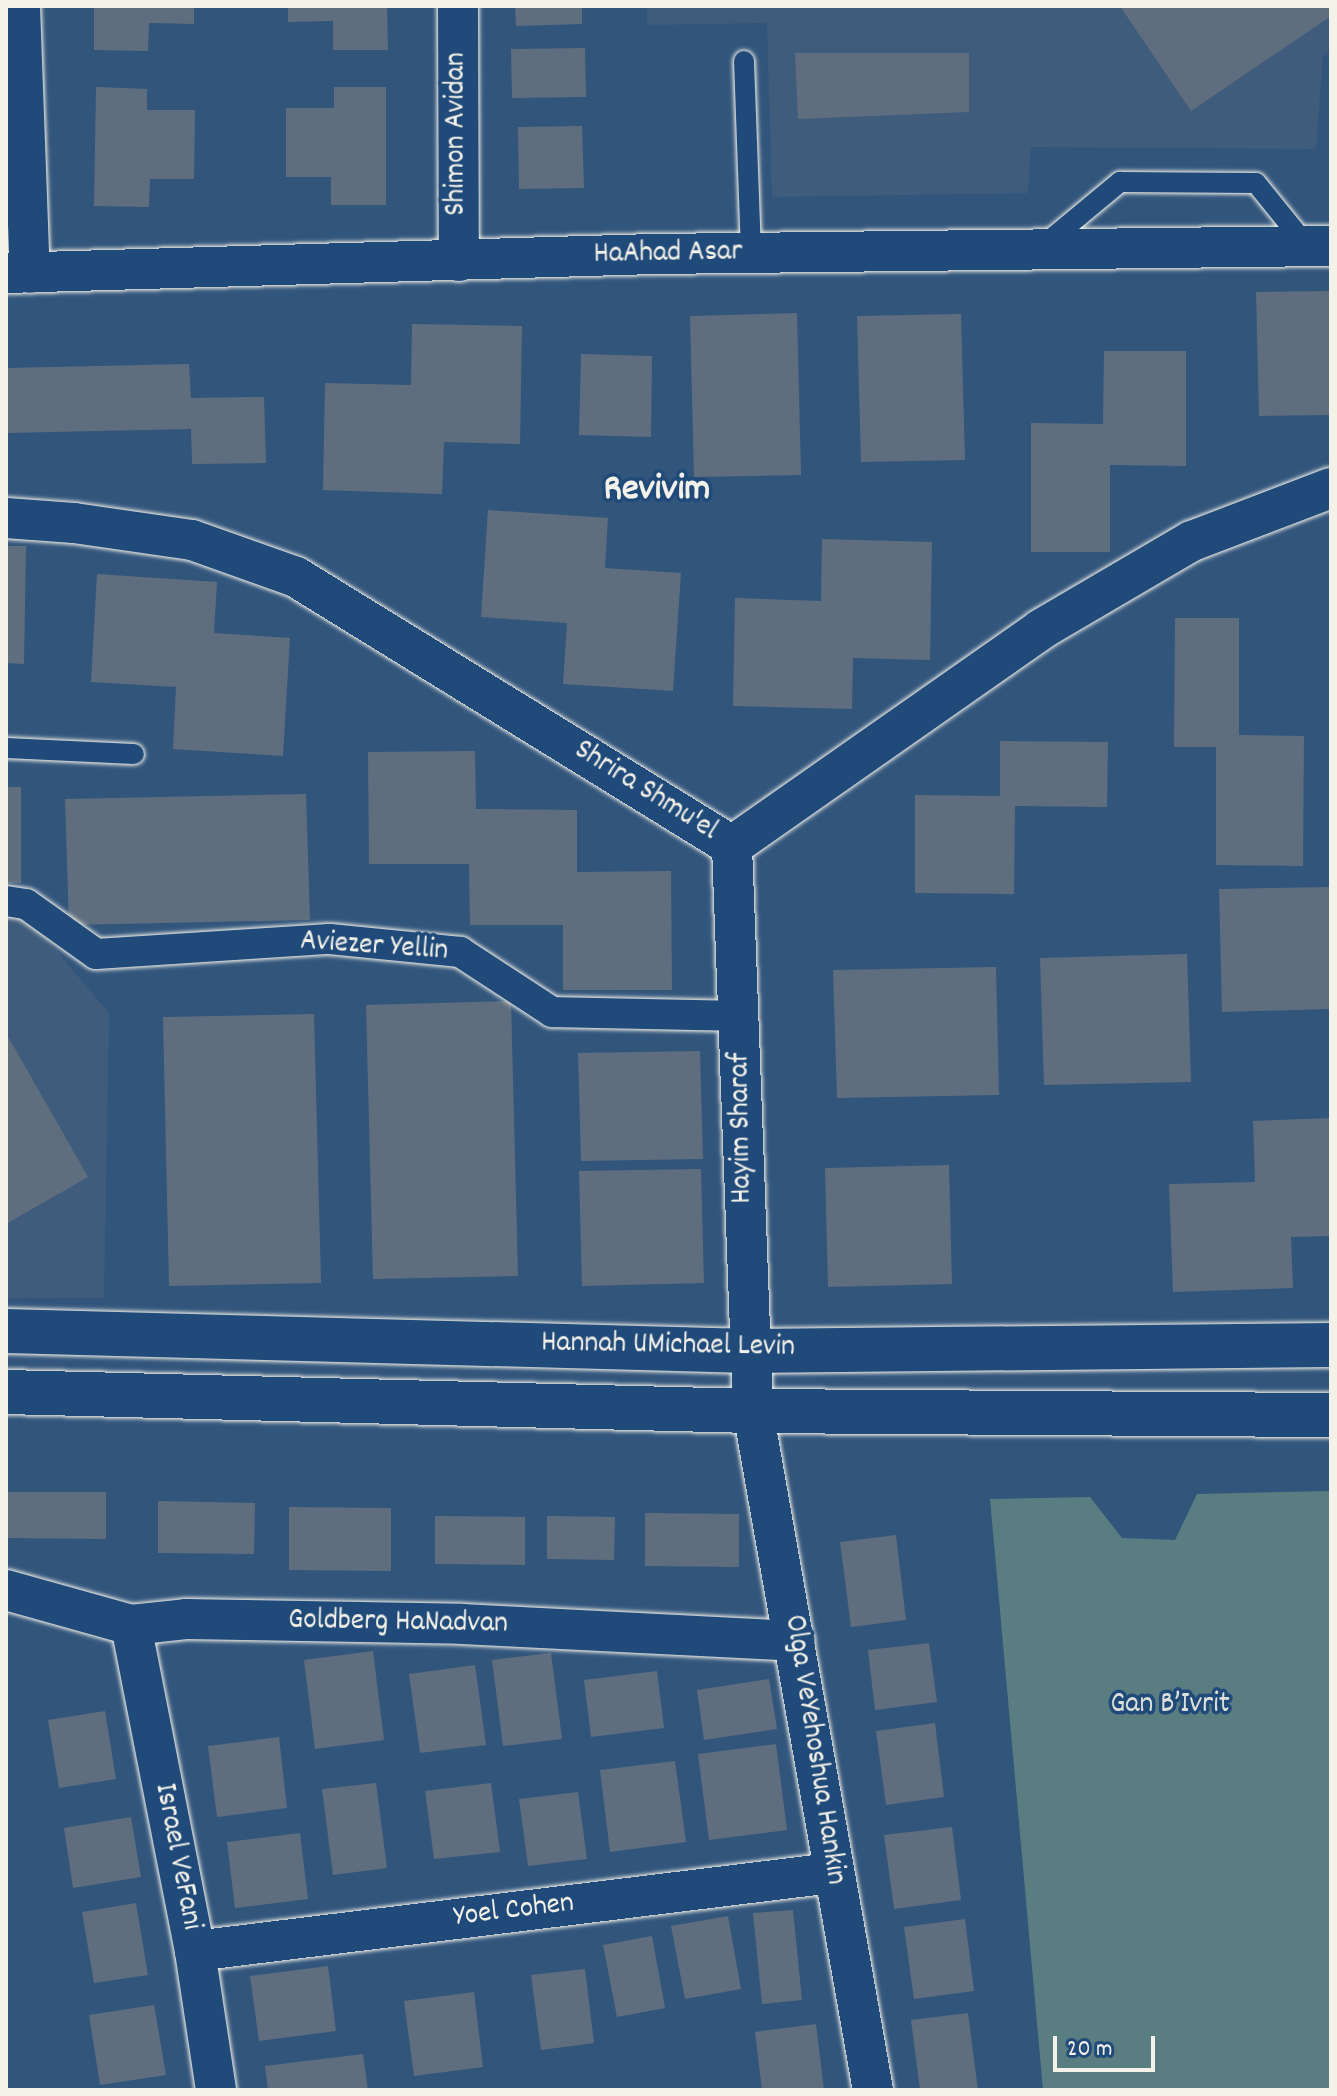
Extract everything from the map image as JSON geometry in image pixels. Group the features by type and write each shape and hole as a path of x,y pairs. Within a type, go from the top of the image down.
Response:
{"main road":[{"name":"Hannah UMichael Levin","path":"6,1331 749,1351 1331,1345"},
{"name":"Hannah UMichael Levin","path":"6,1392 753,1411 1331,1415"}],"street":[{"path":"18,273 20,6"},
{"name":"Shimon Avidan","path":"458,6 459,261"},
{"name":"HaAhad Asar","path":"18,273 751,253 1325,245"},
{"name":"Shrira Shmu'el","path":"6,518 74,523 192,540 296,577 732,846 1040,630 1192,541 1331,488"},
{"name":"Hayim Sharaf","path":"732,846 753,1411"},
{"name":"Aviezer Yellin","path":"6,901 26,904 96,954 330,939 460,952 552,1012 740,1016"},
{"name":"Olga VeYehoshua Hankin","path":"753,1411 795,1641 832,1873 873,2090"},
{"name":"Goldberg HaNadvan","path":"6,1590 131,1625 186,1619 462,1624 795,1641"},
{"name":"Israel VeFani","path":"131,1625 195,1951 216,2090"},
{"name":"Yoel Cohen","path":"195,1951 832,1873"}],"lane":[{"path":"744,61 751,253"},
{"path":"1040,249 1120,182 1256,183 1325,245"},
{"path":"6,748 134,754"}],"shaded area":[{"path":"647,6 1331,6 1331,49 1323,55 1316,149 1031,147 1028,193 772,197 767,23 647,25"},
{"path":"6,914 28,917 109,1013 104,1298 6,1298"}],"green space":[{"name":"Gan B’Ivrit","path":"1331,1491 1331,2090 1043,2090 990,1499 1090,1497 1122,1538 1175,1540 1197,1494"}],"building":[{"path":"94,6 194,6 194,24 149,23 148,51 94,50"},
{"path":"288,6 387,6 388,50 333,50 333,21 288,22"},
{"path":"515,6 582,6 582,24 516,26"},
{"path":"1120,6 1331,6 1331,16 1191,111"},
{"path":"585,48 586,97 512,98 511,49"},
{"path":"795,53 969,53 969,112 798,119"},
{"path":"96,87 147,89 147,110 195,110 194,179 150,179 149,207 94,206"},
{"path":"334,87 386,87 386,205 331,205 331,177 286,177 286,108 334,108"},
{"path":"582,126 584,188 519,189 518,127"},
{"path":"1331,291 1331,415 1259,416 1256,292"},
{"path":"797,313 801,475 694,477 690,316"},
{"path":"961,314 965,460 861,462 857,316"},
{"path":"412,324 522,326 520,444 444,442 442,494 323,490 325,383 411,385"},
{"path":"1104,351 1186,351 1186,466 1110,465 1110,552 1031,552 1031,423 1103,424"},
{"path":"581,354 652,356 651,437 579,435"},
{"path":"189,364 191,398 264,397 266,463 192,464 191,429 6,433 6,368"},
{"path":"488,510 608,518 605,568 681,573 673,691 563,684 567,623 481,617"},
{"path":"822,539 932,542 930,660 853,658 852,709 733,706 735,598 821,601"},
{"path":"6,546 26,546 24,664 6,663"},
{"path":"97,574 217,582 214,633 290,638 283,756 173,749 176,687 91,682"},
{"path":"1175,618 1239,618 1239,735 1304,736 1303,866 1216,865 1216,747 1174,747"},
{"path":"1000,741 1108,742 1107,807 1015,806 1014,894 915,893 915,795 1000,796"},
{"path":"475,751 476,809 577,810 577,872 671,871 672,990 563,990 563,925 470,925 469,864 369,864 368,752"},
{"path":"6,787 21,787 21,883 6,883"},
{"path":"306,794 310,920 69,925 65,799"},
{"path":"1331,887 1331,1009 1222,1012 1219,889"},
{"path":"1187,954 1191,1082 1044,1085 1040,958"},
{"path":"996,967 999,1095 837,1098 833,970"},
{"path":"511,1001 518,1276 373,1279 366,1005"},
{"path":"314,1014 321,1283 169,1286 163,1017"},
{"path":"6,1033 88,1177 6,1224"},
{"path":"700,1051 703,1159 581,1161 578,1053"},
{"path":"1331,1118 1331,1236 1291,1237 1293,1288 1173,1292 1169,1184 1255,1182 1253,1121"},
{"path":"949,1165 952,1284 828,1287 825,1168"},
{"path":"701,1169 704,1283 582,1286 579,1171"},
{"path":"8,1492 106,1492 106,1539 8,1538"},
{"path":"158,1501 255,1503 254,1554 158,1553"},
{"path":"289,1507 391,1508 391,1571 289,1570"},
{"path":"645,1513 739,1514 739,1567 645,1566"},
{"path":"435,1516 525,1517 525,1565 435,1564"},
{"path":"547,1516 615,1517 614,1560 547,1559"},
{"path":"896,1535 906,1620 851,1627 840,1542"},
{"path":"929,1643 937,1702 875,1710 868,1650"},
{"path":"373,1651 384,1740 315,1749 304,1660"},
{"path":"551,1653 562,1739 503,1746 492,1660"},
{"path":"475,1665 486,1745 420,1753 409,1674"},
{"path":"657,1671 664,1728 591,1737 584,1680"},
{"path":"769,1679 777,1729 704,1740 697,1690"},
{"path":"105,1711 116,1779 59,1788 48,1720"},
{"path":"935,1723 944,1797 886,1805 876,1731"},
{"path":"279,1737 287,1808 217,1817 208,1746"},
{"path":"776,1744 787,1830 709,1840 698,1754"},
{"path":"675,1761 686,1842 610,1852 600,1770"},
{"path":"376,1783 387,1868 333,1875 322,1789"},
{"path":"491,1783 500,1852 434,1859 425,1791"},
{"path":"578,1792 587,1859 528,1866 519,1799"},
{"path":"131,1817 141,1877 73,1888 64,1828"},
{"path":"952,1827 961,1900 894,1909 884,1835"},
{"path":"300,1833 308,1899 235,1908 227,1842"},
{"path":"136,1903 148,1975 94,1983 82,1912"},
{"path":"793,1910 802,2000 762,2004 753,1913"},
{"path":"728,1916 741,1989 685,1999 671,1926"},
{"path":"965,1919 974,1991 914,1999 904,1927"},
{"path":"652,1936 665,2008 617,2017 603,1945"},
{"path":"328,1966 336,2031 259,2041 250,1976"},
{"path":"585,1969 594,2043 541,2050 531,1975"},
{"path":"474,1992 483,2067 414,2076 404,2001"},
{"path":"154,2005 166,2075 100,2085 89,2015"},
{"path":"968,2013 978,2090 920,2090 911,2020"},
{"path":"816,2024 824,2090 762,2090 755,2032"},
{"path":"363,2054 368,2090 268,2090 265,2066"}],"district":[{"name":"Revivim","path":"657,491"}]}
